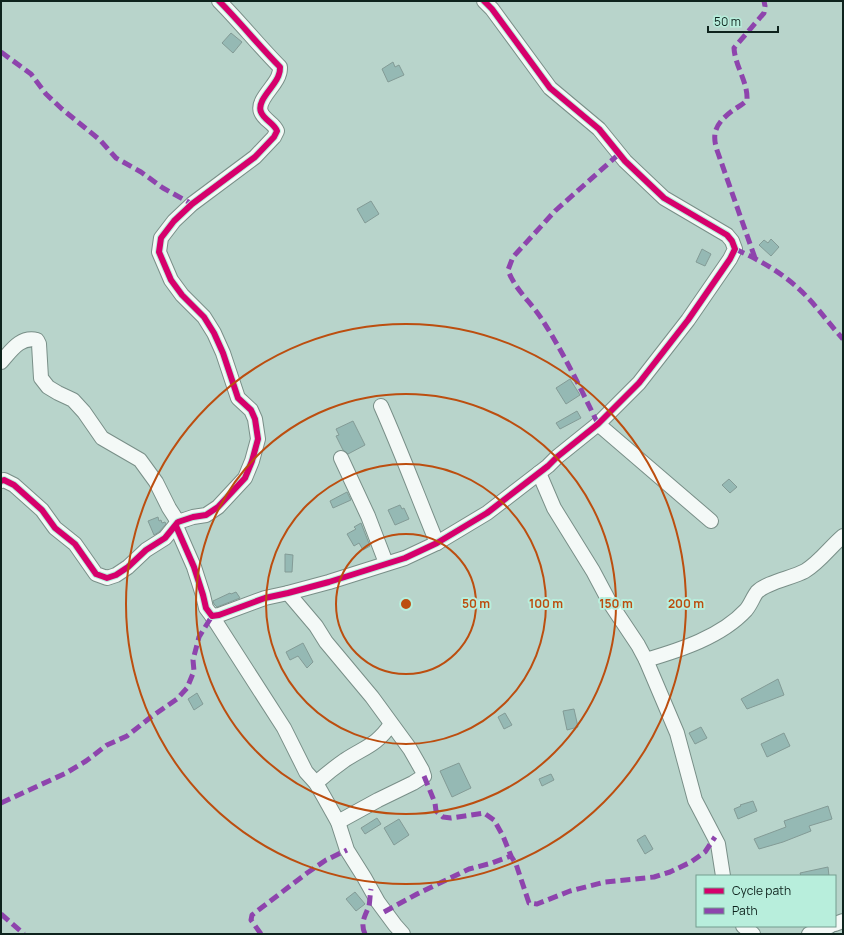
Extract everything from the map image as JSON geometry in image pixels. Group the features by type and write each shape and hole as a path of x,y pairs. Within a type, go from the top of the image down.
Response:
{"street":[{"path":"1,481 4,480 14,485 42,510 56,528 75,544 96,574 107,578 116,575 128,567 146,550 166,538 177,524 206,514 218,507 245,478 252,461 258,439 255,419 251,410 238,398 223,353 214,333 204,317 182,296 170,280 159,252 161,238 174,221 192,204 255,157 274,137 277,131 276,127 266,120 261,113 260,108 279,74 280,67 250,36 235,16 219,1"},
{"path":"212,616 219,615 265,598 288,593 405,558 436,543 486,513 539,473 598,424 639,383 688,320 730,259 735,249 732,241 727,235 664,198 622,158 599,129 550,88 492,9 484,1"},
{"path":"1,362 21,341 30,338 37,340 41,378 48,387 73,400 84,412 102,438 140,460 156,482 177,524 204,595 206,608 284,728 306,772 316,783 338,822 350,857 381,907 403,934"},
{"path":"381,406 402,454 436,543"},
{"path":"598,424 711,521"},
{"path":"341,458 368,516 386,563"},
{"path":"539,473 554,508 593,571 610,603 638,645 646,660 677,733 695,800 718,844 723,875"},
{"path":"646,660 685,648 724,627 747,609 757,592 764,587 804,571 819,560 831,546 843,536"},
{"path":"288,593 372,697 410,749 424,776 338,822"},
{"path":"316,783 345,760 372,745 384,734 391,724"},
{"path":"744,927 753,934"},
{"path":"809,934 827,927"}],"building":[{"path":"231,33 242,42 233,53 222,43"},
{"path":"393,62 395,67 399,65 404,75 388,82 382,69"},
{"path":"371,201 379,214 365,223 357,209"},
{"path":"771,239 779,247 771,256 759,245 764,240 768,243"},
{"path":"702,249 711,254 705,266 696,262"},
{"path":"570,379 580,395 566,404 556,388"},
{"path":"577,411 581,418 560,429 556,423"},
{"path":"353,421 365,445 348,454 343,450 336,436 339,435 336,429"},
{"path":"729,479 737,487 730,493 722,485"},
{"path":"347,492 351,500 333,508 330,501"},
{"path":"400,505 402,509 404,508 409,519 395,525 388,510"},
{"path":"158,517 159,521 161,520 162,523 165,522 166,524 154,535 148,521"},
{"path":"361,523 370,546 363,550 359,543 354,546 347,534 356,529 354,527"},
{"path":"285,554 293,555 292,572 285,572"},
{"path":"236,592 240,598 217,607 214,604 213,601 230,593"},
{"path":"303,643 313,662 307,668 298,656 290,660 286,652"},
{"path":"778,679 784,695 747,709 741,699"},
{"path":"197,693 203,704 194,710 188,699"},
{"path":"574,709 578,727 567,730 563,711"},
{"path":"505,713 512,725 504,729 498,717"},
{"path":"701,727 707,738 695,744 689,733"},
{"path":"784,733 790,746 767,757 761,744"},
{"path":"459,763 471,788 452,797 440,771"},
{"path":"551,774 554,780 542,786 539,779"},
{"path":"753,801 757,811 738,819 734,809 741,806 740,805"},
{"path":"828,806 832,819 809,826 811,831 783,842 759,849 754,839 786,827 784,821"},
{"path":"377,818 381,824 365,834 361,828"},
{"path":"399,819 409,835 394,845 384,828"},
{"path":"645,835 653,849 645,854 637,840"},
{"path":"828,867 829,875 801,875 800,873"},
{"path":"355,892 365,904 356,911 346,899"}],"marked path":[{"path":"755,258 718,153 715,135 718,125 722,120 747,100 746,87 734,48 764,13 764,1"},
{"path":"1,52 31,74 46,94 100,140 116,158 141,172 163,188 192,204"},
{"path":"598,424 551,333 539,314 519,290 508,270 513,257 555,211 619,154"},
{"path":"735,249 765,264 792,283 809,299 843,339"},
{"path":"1,803 66,773 86,761 107,745 127,736 177,699 187,688 194,671 193,660 199,637 212,616"},
{"path":"424,776 435,803 436,811 443,817 451,818 484,813 494,820 503,836 511,856"},
{"path":"384,912 469,869 511,856 516,864 529,903 537,904 570,891 605,882 654,877 670,872 691,862 705,852 715,837"},
{"path":"261,934 251,920 252,915 307,873 326,860 347,850"},
{"path":"365,934 363,923 369,906 371,889"},
{"path":"1,914 24,934"}],"cycle path":[{"path":"1,481 4,480 14,485 42,510 55,528 75,544 96,574 107,578 116,575 128,567 146,550 165,538 178,522 193,517 206,515 218,507 245,478 252,461 258,439 255,419 251,410 238,398 223,353 214,333 204,317 182,295 171,280 159,252 161,238 174,221 192,204 255,157 274,137 277,131 276,128 262,115 260,107 264,98 275,83 280,72 280,67 219,1"},
{"path":"176,526 194,567 206,608 212,616 219,615 265,598 329,582 405,558 437,543 487,513 548,466 598,424 639,383 688,320 730,259 735,249 732,241 727,235 664,198 625,161 599,129 550,88 492,9 484,1"}]}
